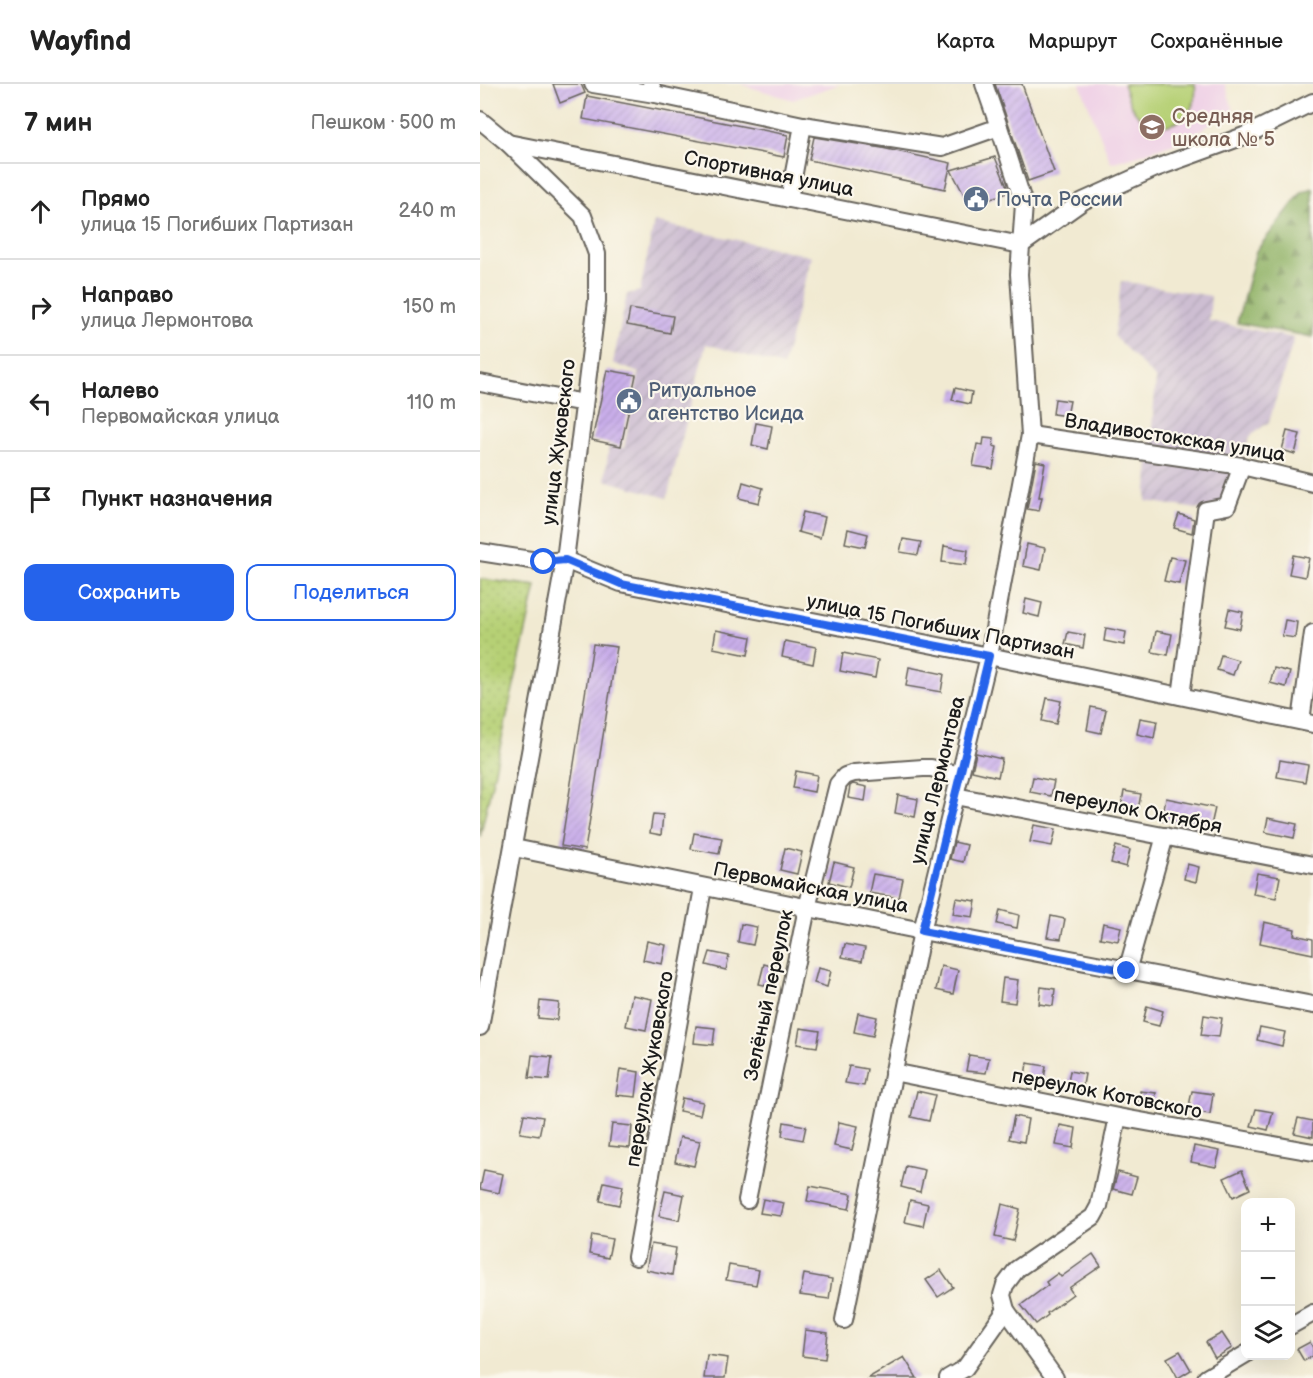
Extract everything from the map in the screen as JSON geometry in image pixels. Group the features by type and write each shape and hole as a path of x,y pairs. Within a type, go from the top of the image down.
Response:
{"street":[{"path":"593,84 653,89 803,125 942,147 999,127"},
{"name":"улица Лермонтова","path":"844,1320 922,931 989,656 1030,435 1019,274 1024,204 984,84"},
{"path":"1021,245 1083,201 1156,168 1245,136 1313,102"},
{"name":"улица Жуковского","path":"480,120 508,143 583,216 597,254 597,302 565,560 480,1026"},
{"path":"789,199 803,125"},
{"name":"Спортивная улица","path":"508,143 1021,245"},
{"path":"480,383 584,403"},
{"name":"Владивостокская улица","path":"1030,435 1242,466 1313,483"},
{"path":"1181,696 1206,510 1227,506 1242,466"},
{"path":"480,552 544,562 565,560"},
{"name":"улица 15 Погибших Партизан","path":"565,560 621,584 989,656 1307,723"},
{"path":"1307,723 1313,633"},
{"name":"Зелёный переулок","path":"747,1200 807,908 838,784 845,776 854,773 923,768 960,775"},
{"name":"переулок Октября","path":"955,796 1313,865"},
{"path":"1127,971 1165,836"},
{"name":"Первомайская улица","path":"514,848 703,888 1313,1005"},
{"name":"переулок Жуковского","path":"636,1257 703,888"},
{"name":"переулок Котовского","path":"893,1072 1118,1117 1313,1152"},
{"path":"1055,1378 1006,1310 1002,1295 1005,1285 1017,1269 1093,1217 1099,1206 1118,1117"},
{"path":"948,1378 965,1368 1006,1310"},
{"path":"1295,1323 1313,1313"},
{"path":"1206,1378 1241,1356"}],"shaded area":[{"path":"740,84 840,84 793,100"},
{"name":"Средняя школа № 5","path":"1080,84 1225,84 1233,109 1231,113 1183,140 1111,163"},
{"path":"654,222 811,256 783,366 706,344 667,498 605,480 609,445 624,448 639,373 613,363 627,294 640,291"},
{"path":"1121,281 1211,296 1209,321 1294,338 1269,422 1251,435 1225,501 1203,510 1146,501 1156,379 1114,336"}],"green space":[{"path":"1123,84 1195,84 1195,96 1186,116 1177,122 1157,125 1147,122 1134,111"},
{"path":"1313,188 1313,337 1237,323 1256,251 1302,192"},
{"path":"480,579 536,586 480,837"}],"building":[{"path":"553,84 581,84 585,93 560,103"},
{"path":"995,84 1022,84 1054,172 1028,181"},
{"path":"587,96 788,135 784,157 583,119"},
{"path":"814,137 882,148 951,163 945,189 809,160"},
{"path":"995,157 1009,192 970,206 951,170"},
{"path":"630,309 673,316 670,333 627,325"},
{"path":"607,370 636,375 621,446 592,440"},
{"path":"955,388 972,392 970,404 952,400"},
{"path":"1055,399 1070,401 1067,416 1053,414"},
{"path":"756,423 772,426 768,449 752,445"},
{"path":"1287,431 1300,434 1295,454 1282,450"},
{"path":"984,438 994,439 993,446 997,447 993,469 973,466 977,444 983,445"},
{"path":"1036,461 1045,463 1039,511 1027,509"},
{"path":"743,482 763,488 759,503 739,498"},
{"path":"803,512 825,517 820,538 798,532"},
{"path":"1179,514 1194,519 1192,533 1174,528"},
{"path":"848,529 868,534 865,547 845,543"},
{"path":"903,539 921,542 918,555 900,552"},
{"path":"1027,544 1045,548 1041,570 1023,566"},
{"path":"944,546 968,550 966,565 942,562"},
{"path":"1293,555 1309,558 1305,577 1289,574"},
{"path":"1170,557 1185,560 1179,584 1164,581"},
{"path":"1026,599 1042,603 1039,617 1023,613"},
{"path":"1229,609 1243,612 1240,629 1225,626"},
{"path":"1285,620 1297,622 1295,638 1282,636"},
{"path":"1106,628 1126,632 1124,645 1104,641"},
{"path":"716,630 751,637 748,655 713,648"},
{"path":"1156,631 1172,634 1168,655 1152,652"},
{"path":"1068,632 1085,635 1083,648 1065,644"},
{"path":"785,641 816,647 813,664 782,657"},
{"path":"593,644 617,647 585,850 561,846"},
{"path":"843,653 878,660 875,678 840,671"},
{"path":"1221,655 1238,660 1233,675 1217,670"},
{"path":"909,667 944,674 941,692 906,686"},
{"path":"1274,668 1290,672 1286,687 1270,683"},
{"path":"1047,698 1061,701 1056,724 1042,721"},
{"path":"1091,707 1106,710 1101,733 1087,730"},
{"path":"1140,718 1157,721 1154,738 1137,734"},
{"path":"976,753 1002,759 998,777 972,771"},
{"path":"1280,760 1308,765 1305,782 1277,777"},
{"path":"796,771 817,775 814,792 793,788"},
{"path":"1033,777 1054,781 1051,796 1030,792"},
{"path":"853,784 867,787 865,801 848,798 850,786"},
{"path":"1124,791 1141,794 1138,810 1121,808"},
{"path":"898,795 918,799 915,817 895,813"},
{"path":"1166,798 1215,808 1210,830 1162,820"},
{"path":"653,814 663,815 661,835 650,833"},
{"path":"1268,818 1297,824 1294,838 1265,832"},
{"path":"1034,825 1056,829 1052,846 1030,842"},
{"path":"694,833 722,838 719,854 691,849"},
{"path":"954,842 967,845 963,862 950,859"},
{"path":"1116,846 1130,850 1126,867 1111,863"},
{"path":"785,848 802,852 797,874 780,870"},
{"path":"834,862 854,867 849,887 829,882"},
{"path":"1187,864 1199,867 1196,882 1184,879"},
{"path":"1257,873 1280,877 1276,898 1253,894"},
{"path":"873,874 903,879 899,898 869,893"},
{"path":"956,898 976,901 973,917 953,914"},
{"path":"1000,910 1019,915 1017,928 997,924"},
{"path":"1051,916 1065,919 1061,939 1047,937"},
{"path":"1264,922 1295,929 1294,935 1313,939 1313,954 1260,943"},
{"path":"1103,923 1121,927 1118,941 1100,938"},
{"path":"741,924 757,927 753,945 738,942"},
{"path":"647,941 666,945 662,964 643,960"},
{"path":"845,944 865,948 862,961 842,957"},
{"path":"710,952 729,956 726,970 706,965"},
{"path":"764,964 778,968 774,987 759,984"},
{"path":"941,966 958,970 953,994 936,990"},
{"path":"818,968 831,971 827,987 814,983"},
{"path":"1003,978 1018,980 1015,1003 1000,1001"},
{"path":"1041,987 1055,989 1053,1006 1039,1004"},
{"path":"632,995 652,999 646,1030 626,1026"},
{"path":"540,1001 559,1003 557,1020 538,1018"},
{"path":"1147,1006 1163,1011 1159,1026 1143,1022"},
{"path":"858,1013 877,1017 873,1036 854,1032"},
{"path":"1204,1015 1222,1018 1219,1037 1201,1035"},
{"path":"696,1026 715,1028 713,1045 694,1043"},
{"path":"1260,1027 1285,1032 1282,1046 1257,1040"},
{"path":"800,1028 820,1031 817,1047 797,1044"},
{"path":"532,1055 552,1057 549,1080 529,1078"},
{"path":"969,1055 989,1058 986,1073 966,1071"},
{"path":"1027,1063 1046,1066 1043,1085 1024,1082"},
{"path":"849,1066 867,1069 864,1086 845,1083"},
{"path":"620,1069 639,1072 636,1097 616,1095"},
{"path":"1070,1071 1085,1074 1082,1091 1067,1088"},
{"path":"917,1091 935,1095 929,1121 911,1117"},
{"path":"1140,1091 1156,1093 1154,1105 1139,1103"},
{"path":"1192,1091 1213,1094 1210,1114 1188,1111"},
{"path":"682,1098 703,1102 700,1115 679,1111"},
{"path":"1256,1109 1273,1112 1268,1130 1251,1126"},
{"path":"524,1114 543,1117 539,1136 520,1133"},
{"path":"1014,1116 1028,1119 1024,1142 1009,1139"},
{"path":"1298,1118 1313,1121 1313,1137 1294,1133"},
{"path":"784,1122 806,1126 803,1140 782,1136"},
{"path":"839,1122 858,1126 852,1150 834,1146"},
{"path":"612,1124 632,1126 630,1148 609,1146"},
{"path":"1060,1125 1076,1128 1073,1148 1056,1145"},
{"path":"680,1137 700,1141 694,1166 675,1162"},
{"path":"1194,1146 1220,1151 1216,1167 1191,1162"},
{"path":"906,1166 925,1170 920,1192 901,1187"},
{"path":"484,1170 503,1174 499,1193 480,1189"},
{"path":"1242,1170 1250,1189 1233,1197 1224,1178"},
{"path":"1118,1172 1137,1177 1132,1194 1113,1189"},
{"path":"604,1182 623,1186 619,1205 600,1201"},
{"path":"810,1186 852,1194 849,1209 807,1201"},
{"path":"665,1191 684,1195 679,1220 659,1216"},
{"path":"763,1199 784,1203 781,1216 760,1213"},
{"path":"910,1200 928,1204 923,1226 905,1222"},
{"path":"1002,1204 1020,1209 1013,1241 995,1237"},
{"path":"592,1235 612,1239 608,1258 589,1254"},
{"path":"651,1244 676,1248 672,1275 646,1270"},
{"path":"1093,1254 1101,1266 1069,1288 1073,1294 1036,1324 1021,1305 1048,1285 1046,1282 1058,1273 1061,1277"},
{"path":"729,1265 759,1270 756,1285 726,1280"},
{"path":"941,1270 953,1287 938,1297 926,1280"},
{"path":"804,1274 832,1279 829,1299 800,1295"},
{"path":"805,1330 828,1333 825,1359 802,1356"},
{"path":"1222,1333 1232,1348 1215,1358 1206,1342"},
{"path":"1310,1342 1313,1356 1304,1361 1297,1349"},
{"path":"1180,1351 1191,1370 1178,1378 1167,1358"},
{"path":"707,1355 728,1358 725,1378 704,1378"},
{"path":"904,1357 917,1378 868,1378"}],"place":[{"name":"Средняя школа № 5","path":"1152,127"},
{"name":"Почта России","path":"976,199"},
{"name":"Ритуальное агентство Исида","path":"629,401"}],"route":[{"path":"544,562 565,560 621,584 989,656 922,931 1127,971"}]}
